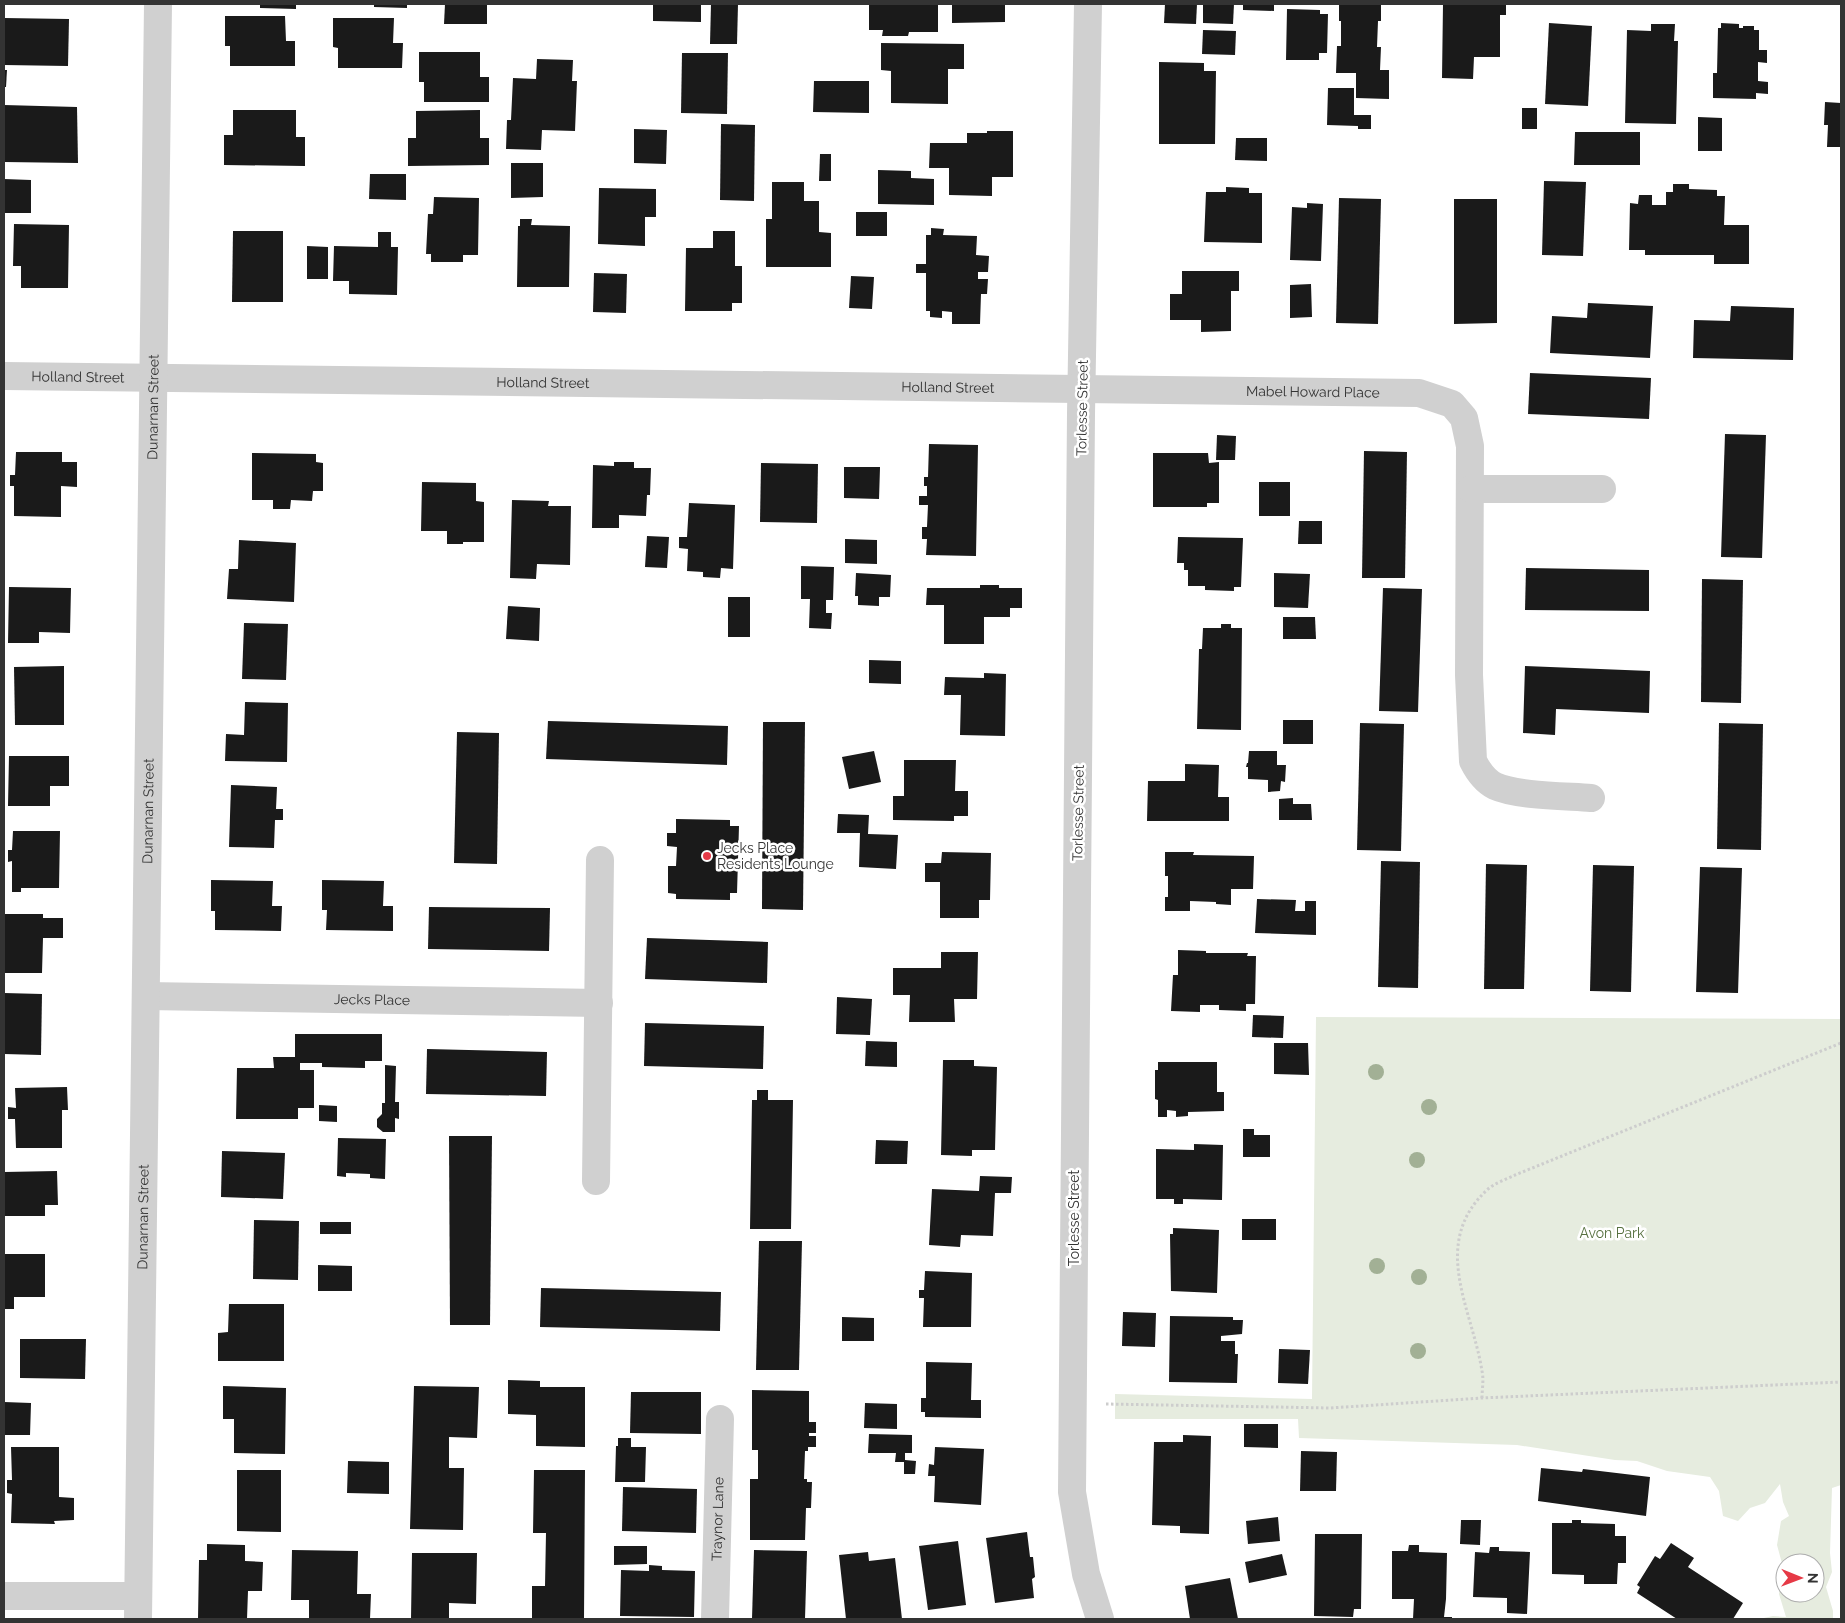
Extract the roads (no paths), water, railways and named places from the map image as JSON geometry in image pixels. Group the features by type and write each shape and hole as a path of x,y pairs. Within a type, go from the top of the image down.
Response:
{"street":[{"name":"Dunarnan Street","path":"138,1608 158,4"},
{"name":"Torlesse Street","path":"1088,4 1082,390 1072,1492 1086,1574 1100,1619"},
{"name":"Holland Street","path":"4,376 1082,390"},
{"name":"Mabel Howard Place","path":"1082,390 1419,393 1452,404 1464,418 1470,446 1469,674 1472,761 1479,773 1494,786 1534,794 1591,798"},
{"path":"1471,489 1602,489"},
{"path":"596,1181 600,860"},
{"name":"Jecks Place","path":"146,996 599,1003"},
{"name":"Traynor Lane","path":"715,1619 720,1419"},
{"path":"4,1596 138,1608"}],"place":[{"name":"Jecks Place Residents Lounge","path":"707,856"}],"park label":[{"name":"Avon Park","path":"1612,1233"}]}
